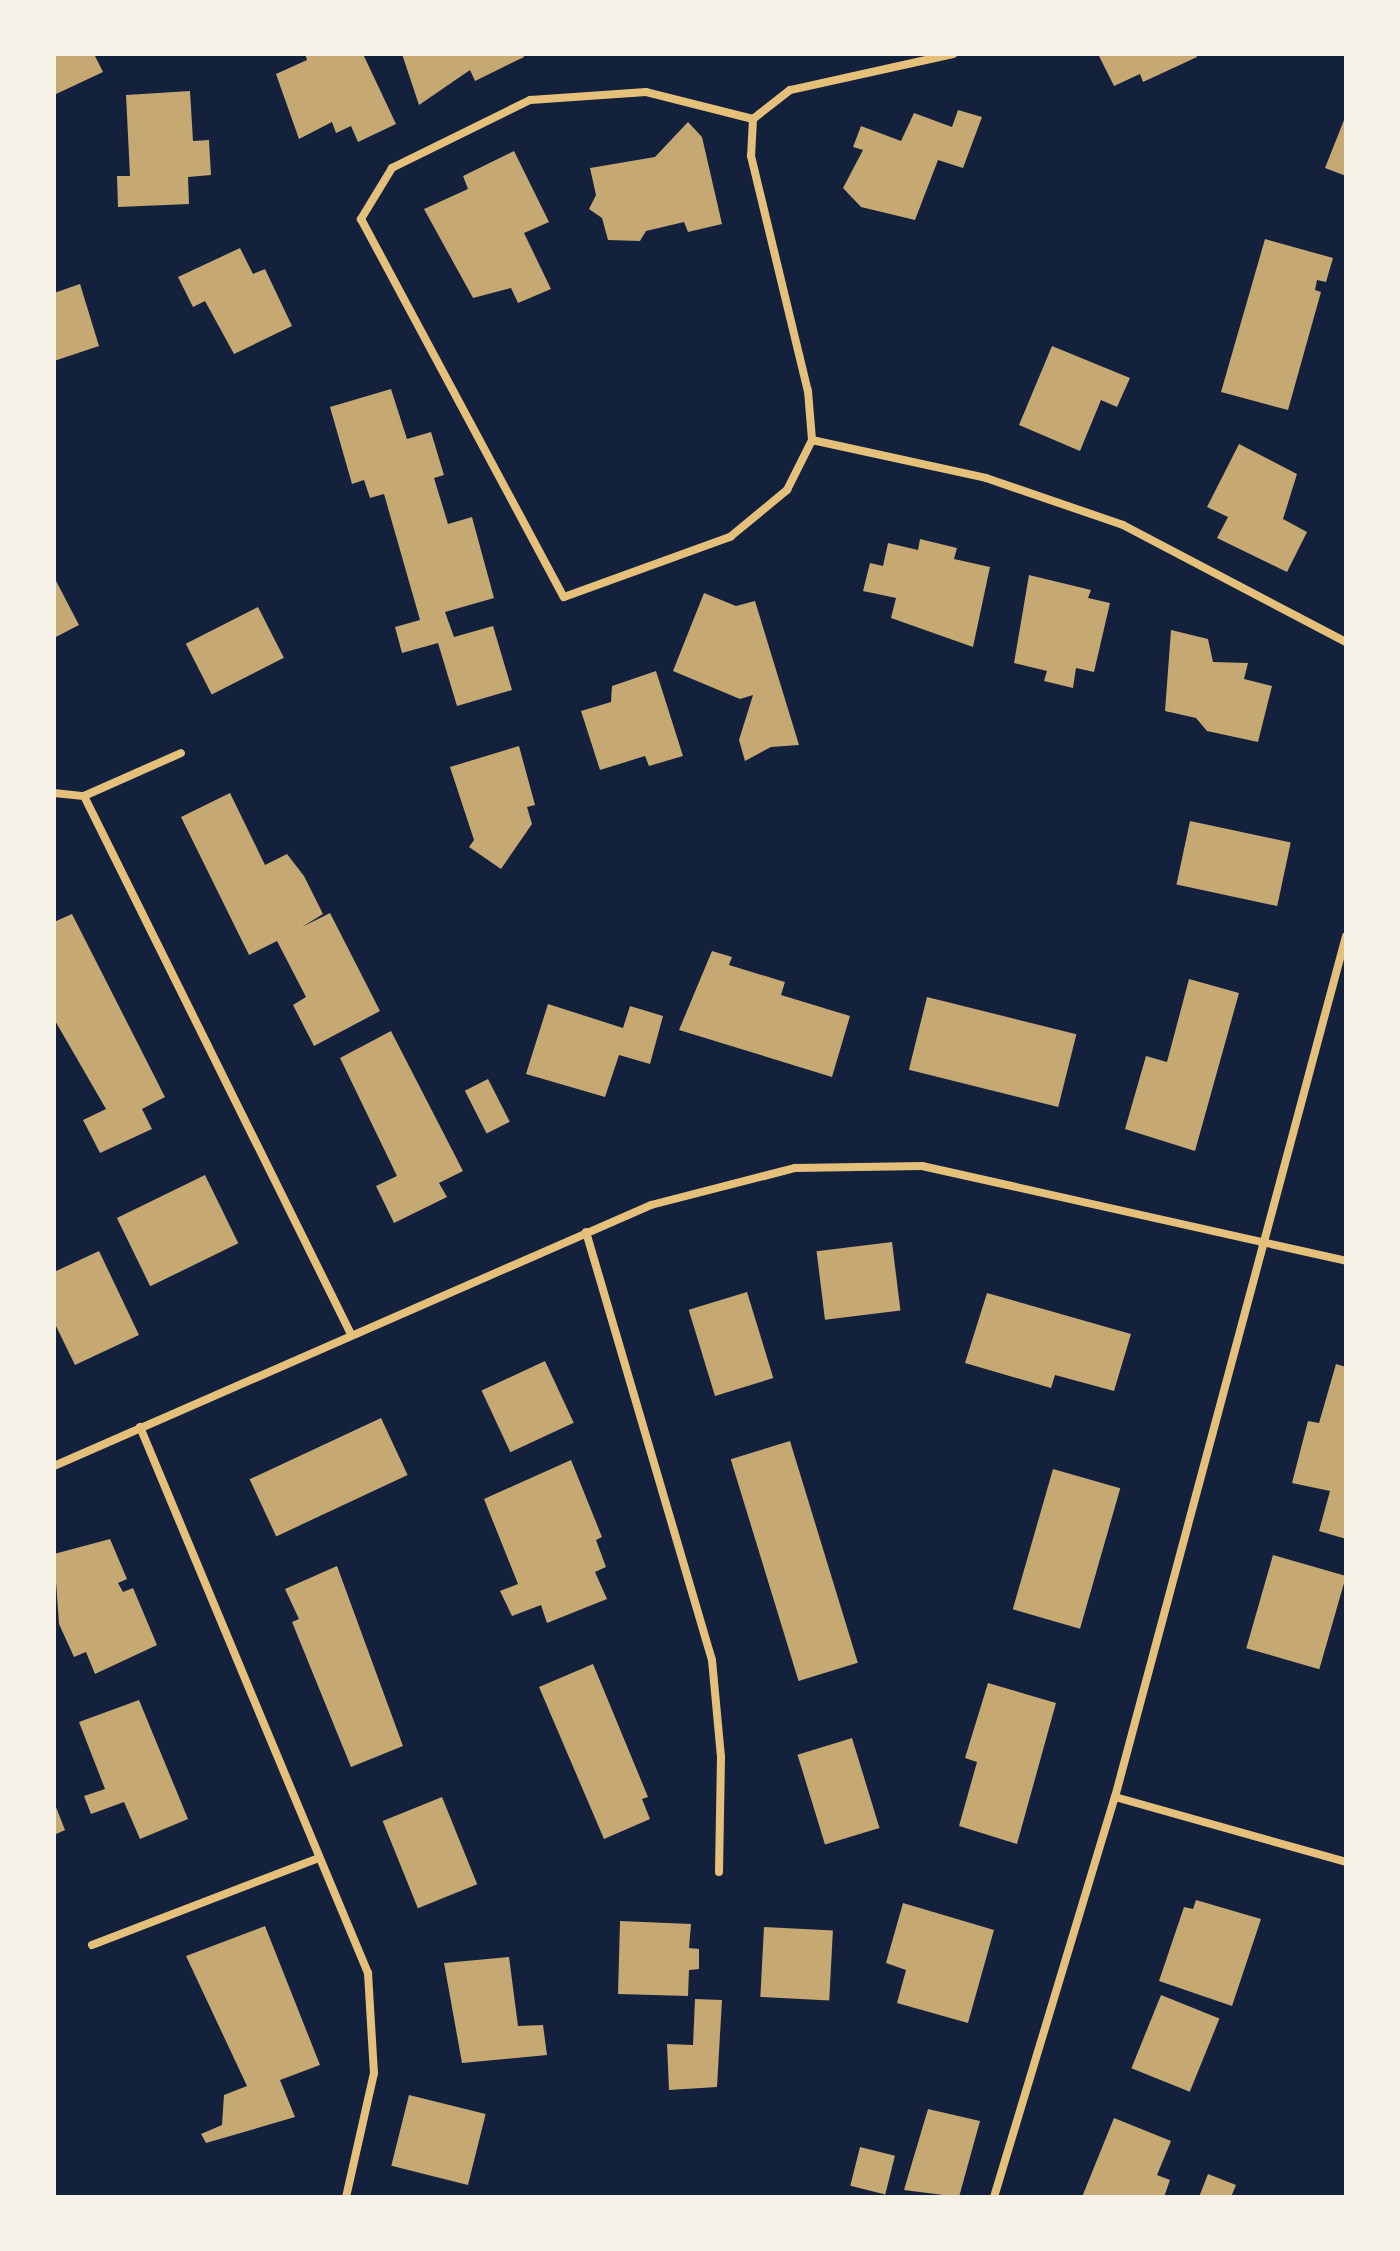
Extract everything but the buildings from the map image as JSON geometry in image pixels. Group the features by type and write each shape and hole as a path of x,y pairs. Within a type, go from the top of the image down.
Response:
{"street":[{"path":"753,119 646,92 530,100 392,168 361,219 564,597 730,537 787,490 812,440 808,391 751,156 753,119 790,90 953,54"},
{"path":"812,440 986,478 1123,525 1346,642"},
{"path":"54,793 84,796 181,753"},
{"path":"84,796 350,1332"},
{"path":"994,2197 1115,1797 1268,1248 1346,936"},
{"path":"54,1466 350,1332 651,1205 795,1168 922,1166 1268,1248 1346,1261"},
{"path":"586,1232 712,1660 721,1757 719,1872"},
{"path":"140,1427 368,1973 374,2073 346,2197"},
{"path":"1115,1797 1346,1862"},
{"path":"92,1945 319,1858"}]}
